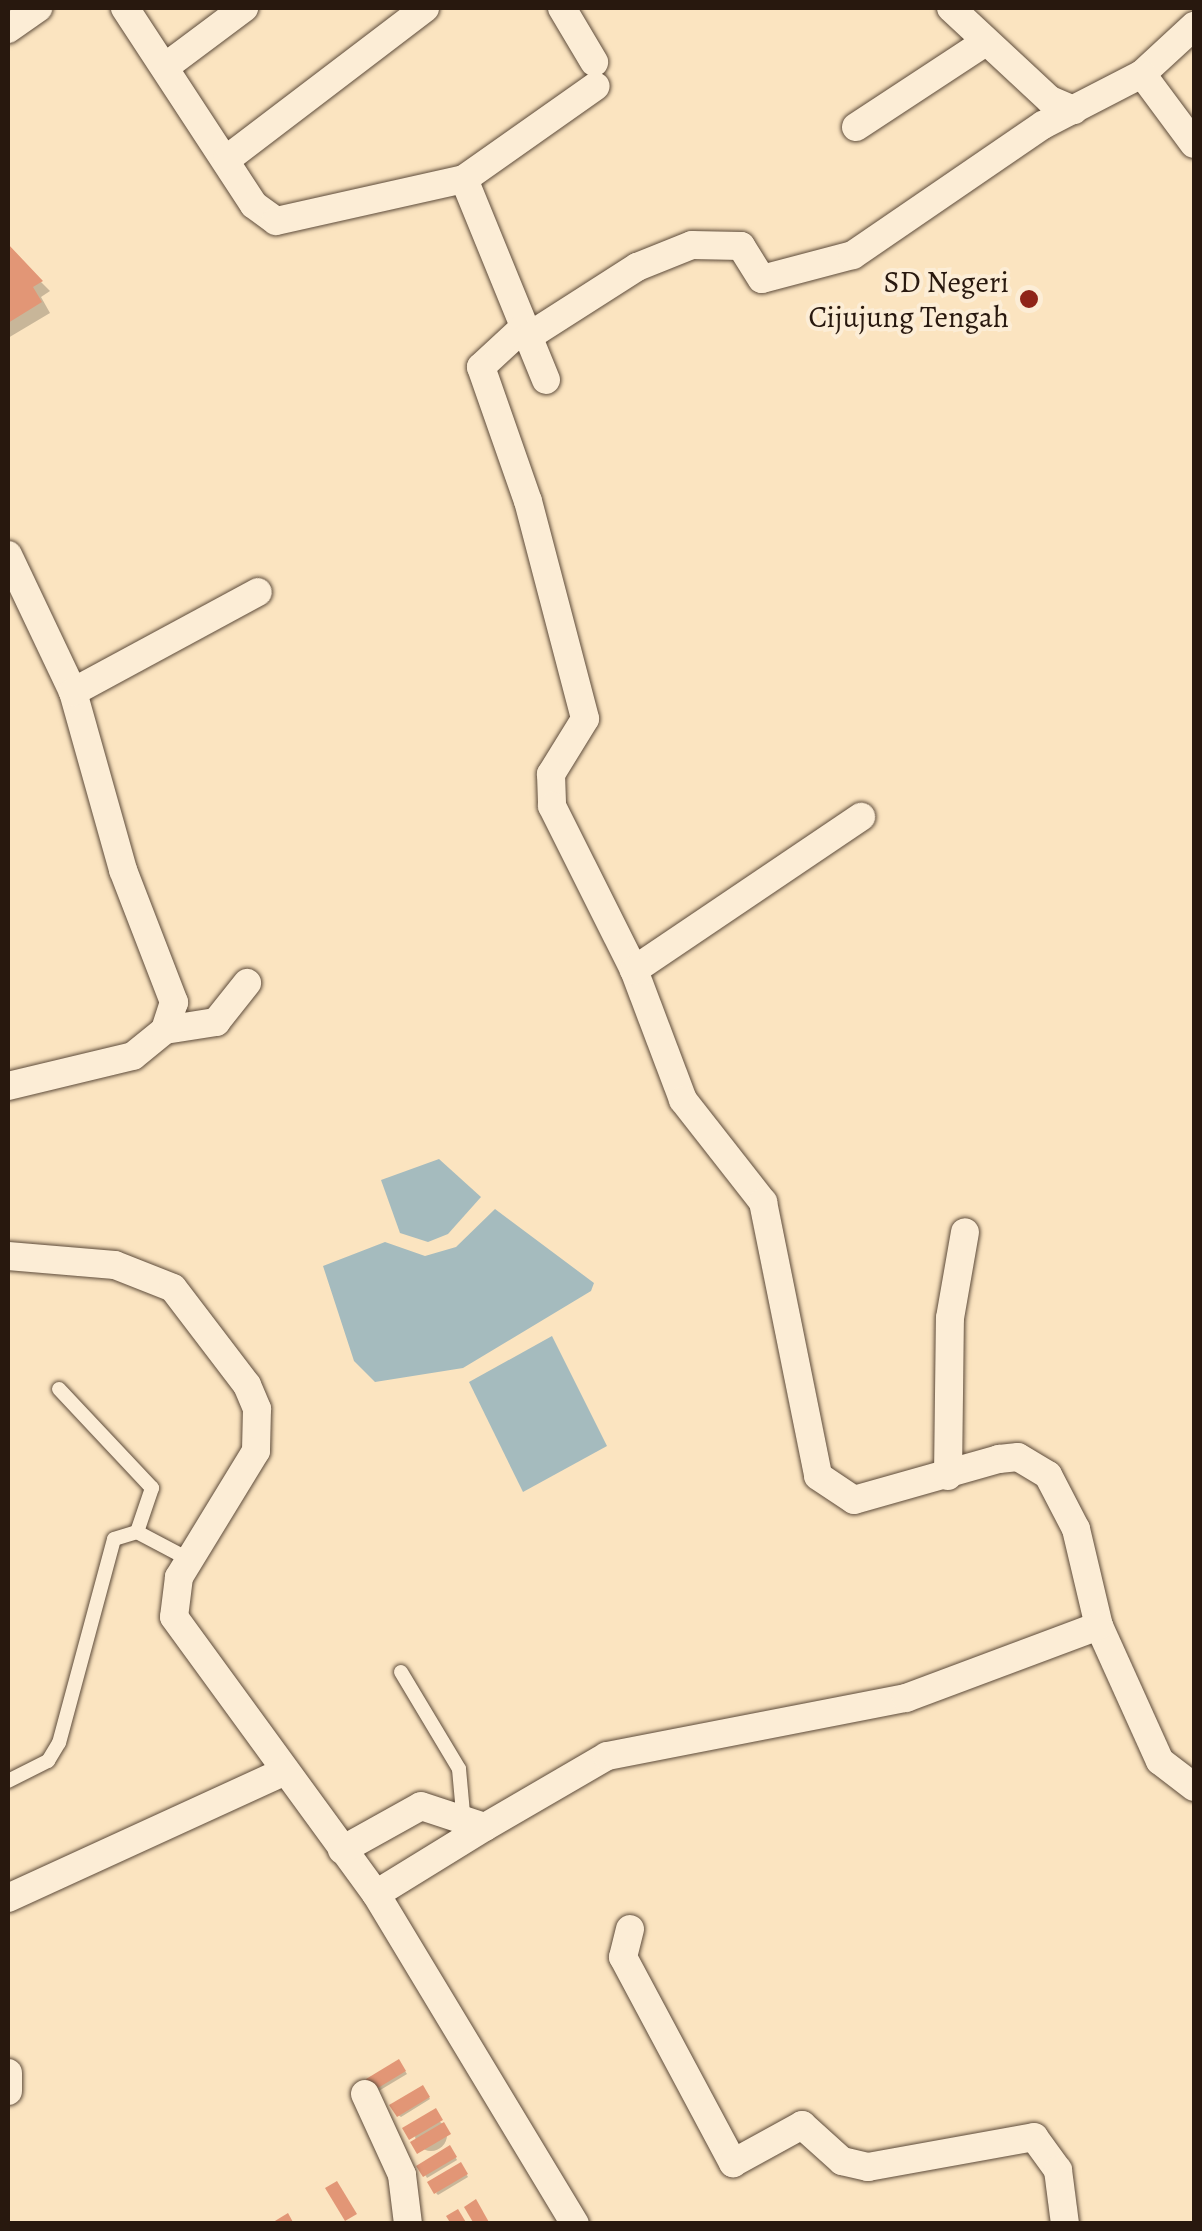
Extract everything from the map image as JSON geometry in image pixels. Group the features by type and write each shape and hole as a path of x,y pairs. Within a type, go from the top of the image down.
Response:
{"street":[{"path":"8,29 38,8"},
{"path":"125,8 254,206 276,220 464,180 595,74 562,8"},
{"path":"165,67 244,8"},
{"path":"226,159 425,8"},
{"path":"952,8 1050,100 1074,110"},
{"path":"1194,26 1142,74 1074,110 853,254 762,279 744,247 692,246 636,267 524,334 481,367 528,502 586,719 551,774 552,806 634,970 682,1100 738,1166 776,1238 818,1476 854,1500 1018,1457 1048,1475 1076,1529 1099,1626 1140,1703 1160,1760 1194,1788"},
{"path":"856,127 984,42"},
{"path":"1142,74 1194,144"},
{"path":"464,180 546,380"},
{"path":"8,555 73,692 123,870 173,987 165,1030"},
{"path":"73,692 258,592"},
{"path":"634,970 861,817"},
{"path":"8,1086 133,1056 165,1030 216,1022 248,983"},
{"path":"948,1476 950,1318 966,1232"},
{"path":"8,1256 115,1265 173,1288 246,1385 257,1409 256,1451 173,1590 174,1617 282,1772 376,1894 575,2224"},
{"path":"376,1894 474,1820 607,1756 906,1698 1099,1626"},
{"path":"8,1898 282,1772"},
{"path":"342,1850 421,1806 474,1820"},
{"path":"630,1929 623,1957 733,2162 802,2125 842,2161 868,2167 1034,2137 1058,2170 1065,2224"},
{"path":"8,2072 8,2092"},
{"path":"365,2094 402,2175 408,2224"}],"lane":[{"path":"8,1781 55,1752 108,1547 136,1532 152,1488 59,1390"},
{"path":"136,1532 190,1560"},
{"path":"402,1672 459,1770 474,1820"}],"shaded area":[{"path":"439,1159 481,1197 448,1234 428,1242 400,1233 381,1180"},
{"path":"495,1209 594,1283 591,1291 463,1368 375,1382 354,1361 323,1266 385,1242 425,1256 456,1247"},
{"path":"552,1336 607,1446 523,1492 469,1382"}],"building":[{"path":"8,244 43,281 33,287 42,302 8,323"},
{"path":"399,2059 406,2071 373,2091 366,2079"},
{"path":"423,2085 430,2097 397,2117 389,2105"},
{"path":"436,2108 443,2120 409,2140 402,2128"},
{"path":"444,2122 451,2134 417,2154 410,2142"},
{"path":"450,2145 457,2157 423,2177 416,2166"},
{"path":"461,2162 468,2174 434,2194 427,2182"},
{"path":"337,2181 357,2214 345,2221 325,2188"},
{"path":"476,2199 490,2224 474,2224 464,2207"},
{"path":"458,2209 467,2224 451,2224 446,2216"},
{"path":"288,2213 294,2224 270,2224"}],"place":[{"name":"SD Negeri Cijujung Tengah","path":"1029,299"}]}
